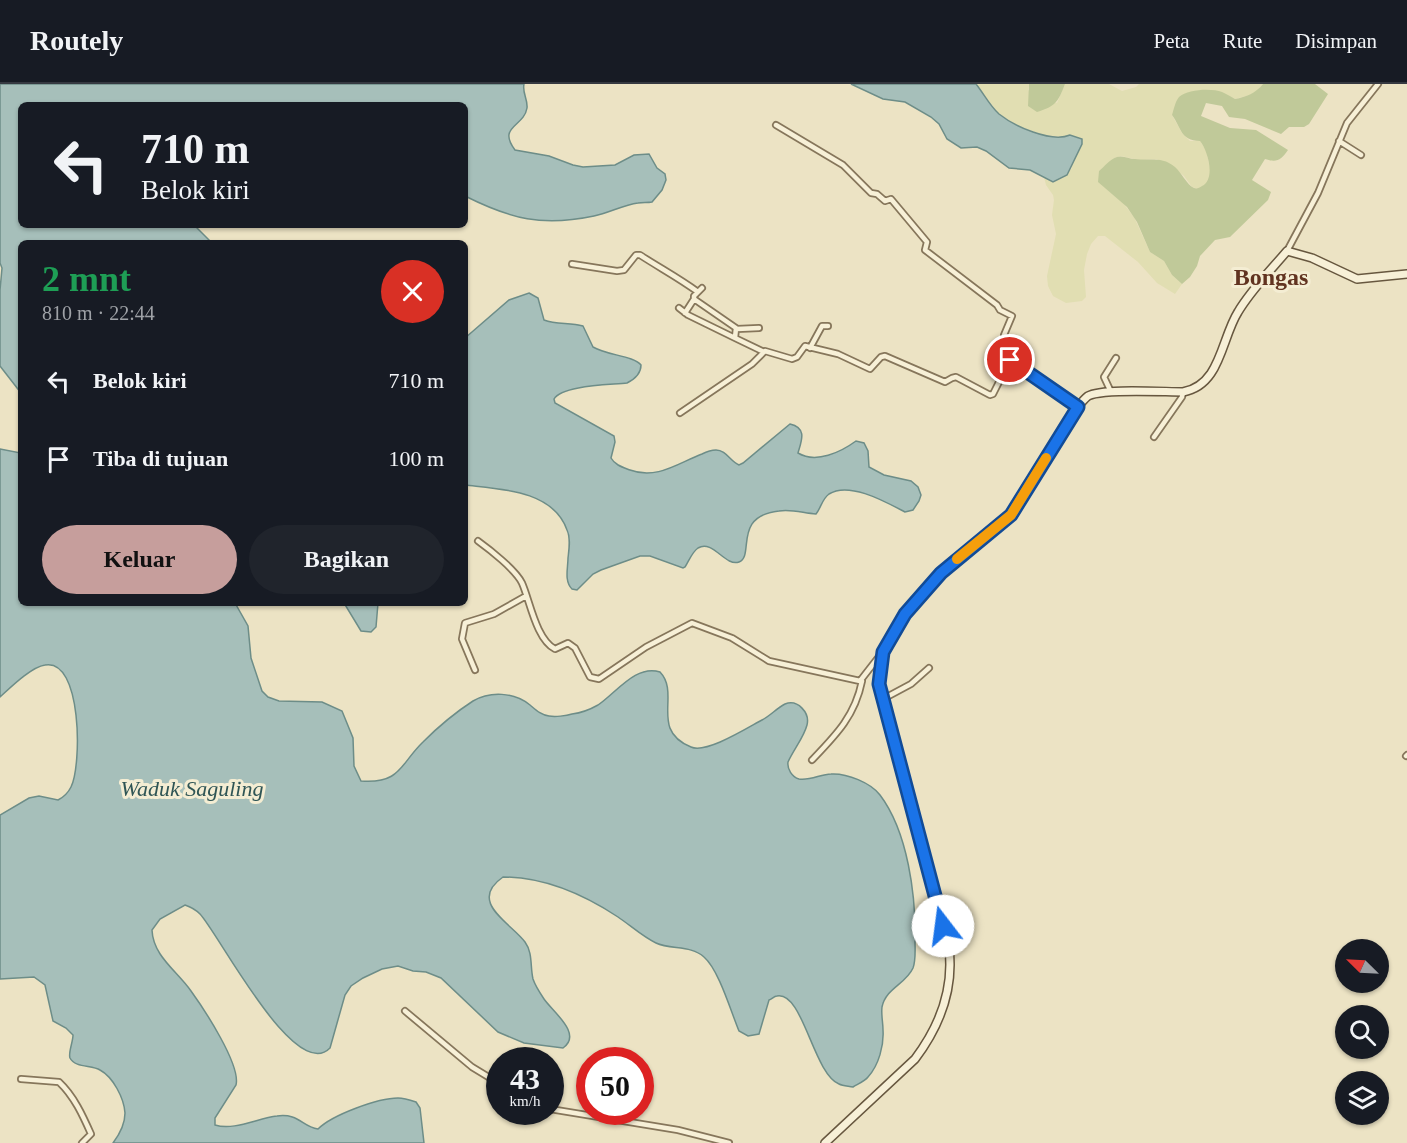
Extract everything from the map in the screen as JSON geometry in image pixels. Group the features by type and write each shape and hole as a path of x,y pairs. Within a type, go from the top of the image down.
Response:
{"main road":[{"path":"825,1143 915,1059 925,1046 946,1003 950,977 950,949 879,684 883,652 905,614 933,580 1013,512 1078,407 1090,395 1112,392 1183,392 1197,386 1211,373 1219,360 1237,314 1287,251 1312,258 1357,279 1407,274"}],"street":[{"path":"1287,251 1315,200 1347,123 1378,84"},
{"path":"679,308 764,352 768,351 792,359 797,357 804,346 838,354 870,369 881,357 885,356 945,382 956,377 990,395 1010,360 1015,346 1004,335 1012,316 1000,310 997,305 925,250 927,242 891,199 885,201 877,194 871,193 843,165 776,125"},
{"path":"1339,141 1360,155"},
{"path":"572,264 617,271 624,270 636,255 640,255 669,275 700,290 685,313"},
{"path":"694,299 737,329 759,328"},
{"path":"810,348 822,326 828,326"},
{"path":"735,338 737,329"},
{"path":"680,413 752,364 764,352"},
{"path":"1112,392 1104,377 1116,358"},
{"path":"1010,360 1078,407"},
{"path":"1154,437 1182,397 1183,392"},
{"path":"478,541 490,549 520,580 536,622 548,644 555,649 565,644 572,644 593,679 599,679 646,647 692,623 732,638 769,661 862,681"},
{"path":"475,670 462,639 465,623 494,614 526,596"},
{"path":"812,760 849,718 859,699 862,681 883,652"},
{"path":"883,699 911,684 929,668"},
{"path":"405,1011 472,1067 486,1076"},
{"path":"21,1079 59,1082 63,1086 81,1112 91,1134 82,1143"},
{"path":"564,1111 678,1130 729,1143"}],"shaded area":[{"path":"976,84 1029,84 1028,90 1057,103 1065,84 1109,84 1122,91 1139,84 1263,84 1259,90 1250,95 1235,99 1217,91 1206,91 1172,115 1182,133 1190,141 1200,141 1206,150 1211,172 1208,183 1198,189 1192,187 1184,176 1171,165 1156,159 1139,160 1121,156 1099,171 1102,185 1123,203 1134,217 1150,252 1164,261 1172,275 1182,284 1175,294 1157,283 1138,262 1105,236 1098,236 1091,244 1087,254 1084,270 1086,297 1082,301 1066,303 1053,296 1048,286 1047,276 1056,234 1052,215 1054,200 1044,177 1053,182 1063,178 1072,168 1065,137 1043,135 1018,126 999,114"}],"green space":[{"path":"1029,84 1065,84 1056,102 1037,112 1028,106"},
{"path":"1263,84 1315,84 1328,94 1309,124 1304,127 1289,127 1281,134 1245,119 1229,117 1222,106 1206,103 1201,116 1230,128 1256,130 1288,150 1278,160 1265,159 1252,180 1271,192 1268,200 1230,237 1215,240 1200,256 1190,277 1182,284 1172,275 1164,261 1150,252 1137,222 1127,207 1098,182 1099,171 1112,159 1119,157 1161,160 1175,167 1191,186 1200,187 1209,177 1208,158 1200,141 1185,136 1172,115 1179,97 1188,92 1206,90 1222,92 1235,99 1250,94"}],"water":[{"path":"0,84 524,84 527,108 525,114 510,131 509,136 515,150 549,156 583,167 615,165 634,155 649,154 657,168 665,174 666,180 662,190 652,202 632,204 600,215 542,221 512,215 468,197 468,102 18,102 18,228 197,228 209,240 18,240 18,389 0,366 2,268 0,263"},
{"path":"851,84 976,84 996,111 1006,119 1043,135 1062,137 1070,135 1082,139 1082,144 1067,175 1053,182 1030,170 1009,168 977,147 961,148 947,139 939,124 931,117 905,102 883,99"},
{"path":"529,293 538,298 544,320 583,326 593,347 641,365 637,376 627,383 576,388 559,394 554,399 555,403 614,436 615,442 611,458 619,466 640,473 658,472 716,450 723,452 739,465 790,424 796,426 801,432 802,440 798,453 805,456 820,457 843,449 856,441 864,443 868,451 869,467 884,475 911,481 918,487 921,495 919,501 913,510 905,512 867,494 847,490 837,491 827,496 816,514 779,511 764,514 755,520 747,536 743,558 739,562 729,561 709,547 703,546 692,554 683,568 650,556 640,556 601,570 593,574 577,590 572,589 567,578 568,533 560,517 550,507 538,499 509,490 468,485 468,335 509,300"},
{"name":"Waduk Saguling","path":"0,449 18,452 18,606 237,606 248,626 251,658 262,691 268,697 279,701 322,702 342,711 353,738 354,766 361,781 374,781 392,776 441,725 473,701 494,694 517,697 544,715 564,716 598,705 627,681 643,672 660,672 666,681 668,691 668,722 671,731 678,740 698,748 716,744 765,718 785,704 794,703 805,712 807,725 788,762 790,772 799,779 827,774 844,775 871,787 880,795 890,810 904,846 914,904 915,962 910,973 884,1001 882,1048 878,1061 865,1080 853,1087 839,1084 830,1077 822,1065 801,1019 794,1006 786,998 776,996 769,1000 759,1034 748,1036 739,1031 715,971 699,953 656,943 605,909 563,888 534,880 503,877 493,886 489,895 490,904 502,920 528,946 535,984 568,1030 570,1036 564,1047 524,1043 498,1032 441,978 398,966 382,969 351,986 345,995 330,1048 315,1053 298,1045 278,1027 240,975 210,927 200,914 185,905 160,919 152,930 153,939 161,955 204,1010 233,1064 236,1085 215,1118 215,1125 230,1126 270,1117 290,1116 318,1129 334,1118 356,1108 400,1098 416,1102 420,1108 424,1143 113,1143 121,1129 125,1113 117,1088 105,1073 97,1068 72,1061 70,1053 73,1035 53,1021 45,985 34,977 0,979 0,815 29,798 39,796 58,800 66,795 75,775 77,758 76,715 66,678 57,667 45,665 21,678 0,697"},
{"path":"346,606 378,606 376,627 371,632 361,631"}],"slow traffic":[{"path":"957,559 1011,515 1046,458"}],"district":[{"name":"Bongas","path":"1271,277"}],"route":[{"path":"943,926 879,684 881,667 883,652 905,614 933,580 1011,515 1078,407 1010,360"}]}
